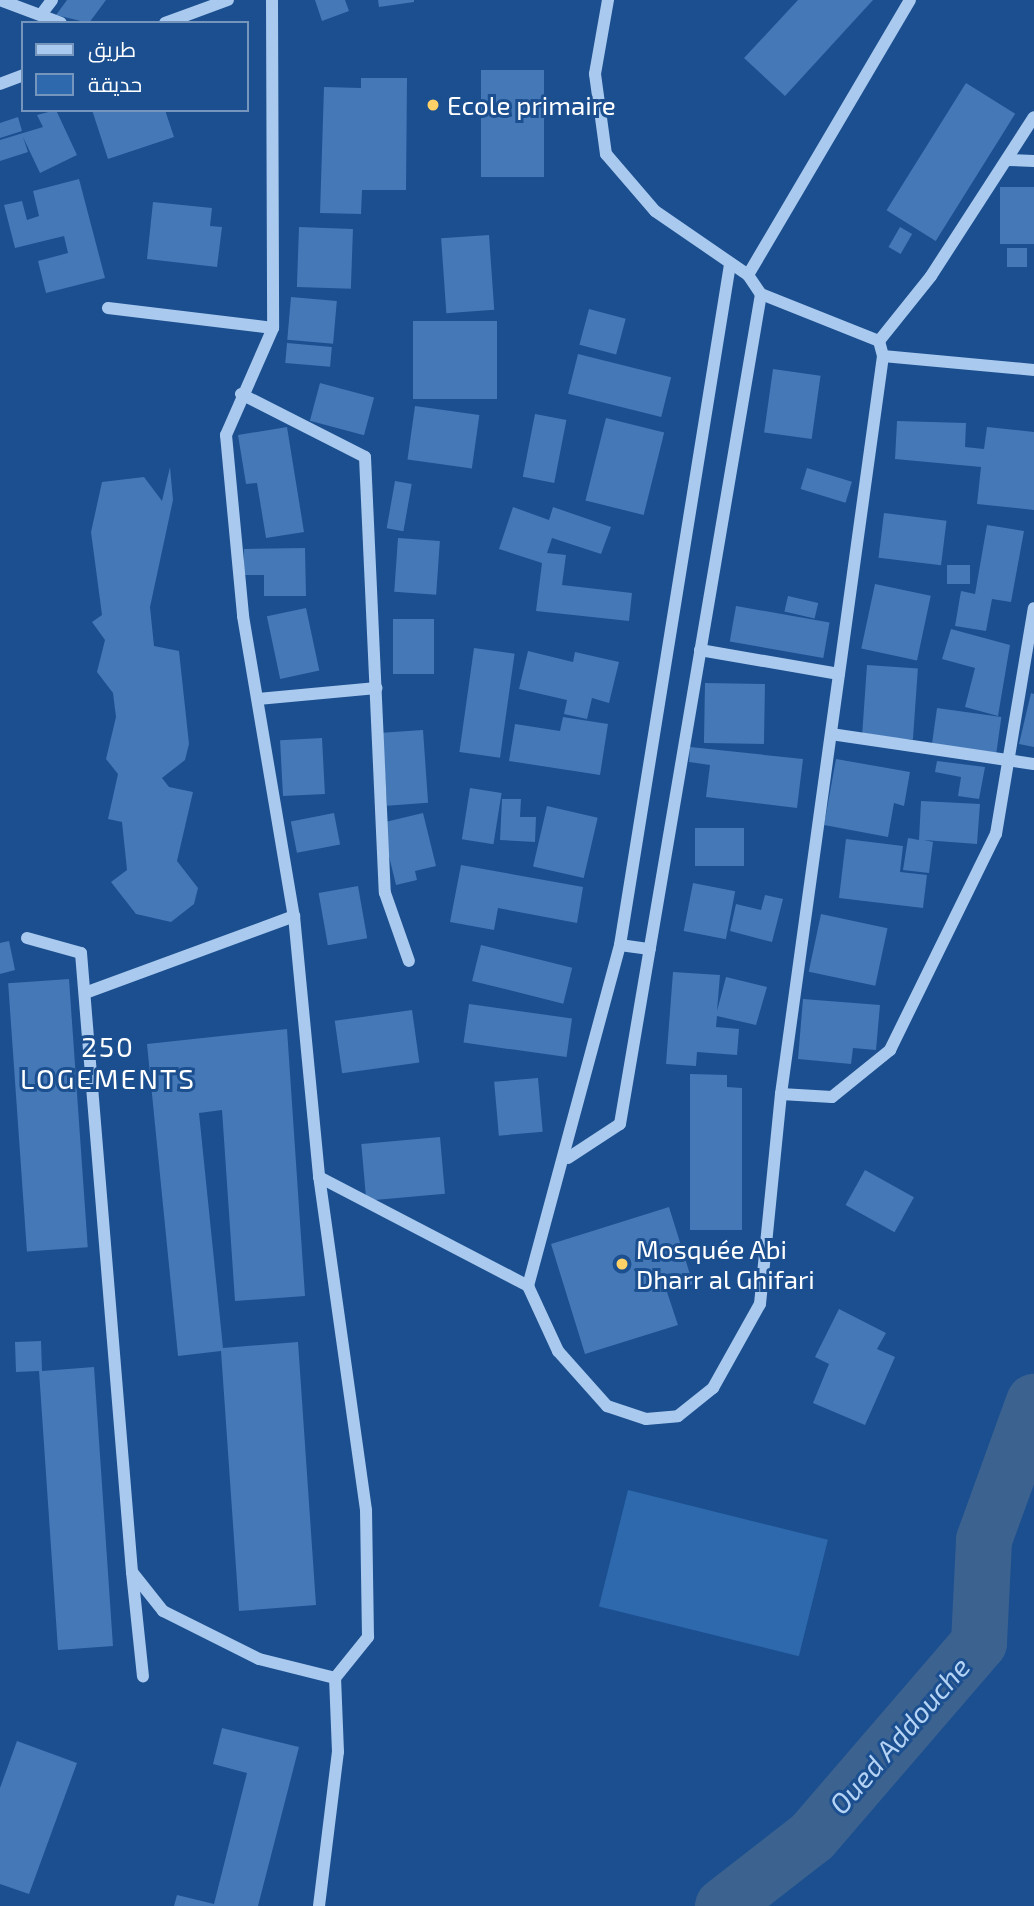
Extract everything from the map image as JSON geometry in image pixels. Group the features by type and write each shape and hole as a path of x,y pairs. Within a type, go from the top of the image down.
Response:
{"street":[{"path":"0,0 43,12 58,21"},
{"path":"43,12 52,0"},
{"path":"170,21 228,0"},
{"path":"272,0 273,328 226,435 258,699 294,916 319,1177 366,1510 368,1637 335,1678 338,1752 319,1906"},
{"path":"608,0 595,74 606,154 654,211 748,275 761,294 878,341 883,356 781,1094 760,1304 713,1388 678,1416 646,1419 607,1406 558,1351 528,1286 542,1220 568,1158 620,945 730,264"},
{"path":"748,275 910,0"},
{"path":"0,83 21,76"},
{"path":"878,341 931,276 1034,117"},
{"path":"1008,160 1034,161"},
{"path":"568,1158 620,1124 761,294"},
{"path":"108,308 273,328"},
{"path":"883,356 1034,370"},
{"path":"242,394 365,457 385,893 409,961"},
{"path":"781,1094 832,1097 890,1049 996,834 1034,608"},
{"path":"701,650 839,674"},
{"path":"258,699 376,688"},
{"path":"831,734 1034,764"},
{"path":"85,993 294,916"},
{"path":"27,938 81,953 132,1572 143,1675"},
{"path":"620,945 650,950"},
{"path":"319,1177 528,1286"},
{"path":"132,1572 163,1611 258,1659 335,1678"}],"green space":[{"path":"628,1490 828,1540 799,1656 599,1606"}],"building":[{"path":"67,0 106,0 90,21 56,15"},
{"path":"315,0 345,0 349,11 322,21"},
{"path":"378,0 414,0 414,2 379,7"},
{"path":"798,0 873,0 785,96 744,58"},
{"path":"481,70 544,70 544,177 481,177"},
{"path":"361,78 407,78 406,190 362,190 361,214 320,213 324,87 361,88"},
{"path":"966,83 1015,114 936,241 887,210"},
{"path":"57,112 77,155 40,173 23,137 28,152 0,161 0,140 43,127 37,115"},
{"path":"93,112 166,112 174,137 108,159"},
{"path":"18,117 22,131 0,138 0,123"},
{"path":"79,179 105,278 46,293 38,261 68,253 64,236 15,248 4,205 22,201 27,220 39,216 33,191"},
{"path":"1000,187 1034,187 1034,244 1000,244"},
{"path":"153,202 212,208 210,226 222,227 217,267 147,259"},
{"path":"299,227 353,229 351,289 297,287"},
{"path":"900,227 912,234 901,254 888,247"},
{"path":"489,235 494,310 446,313 441,238"},
{"path":"1007,248 1027,248 1027,267 1007,267"},
{"path":"291,297 337,301 333,344 287,340"},
{"path":"589,309 626,319 616,355 579,345"},
{"path":"413,321 497,321 497,399 413,399"},
{"path":"287,343 332,347 330,367 285,363"},
{"path":"578,354 671,377 661,417 568,394"},
{"path":"773,369 821,376 812,439 764,432"},
{"path":"320,383 374,397 364,435 310,421"},
{"path":"415,406 479,415 472,469 407,459"},
{"path":"535,414 566,420 554,483 523,477"},
{"path":"606,418 664,433 644,515 585,500"},
{"path":"897,421 966,423 965,447 984,449 987,427 1034,432 1034,510 977,504 981,467 895,459"},
{"path":"287,427 304,532 266,538 257,483 246,484 238,435"},
{"path":"170,467 173,500 150,607 154,646 179,651 189,744 185,760 162,778 169,787 193,792 177,861 198,888 194,904 171,922 136,914 111,882 127,870 122,822 108,819 118,774 106,759 116,717 113,693 97,672 105,640 92,622 102,615 91,532 102,482 144,477 162,501"},
{"path":"807,468 852,482 846,503 801,489"},
{"path":"395,481 412,484 403,531 387,528"},
{"path":"513,507 549,520 553,507 611,527 601,554 552,538 547,553 566,555 562,585 632,593 629,621 536,611 542,563 499,549"},
{"path":"884,513 947,521 941,565 879,558"},
{"path":"987,525 1024,531 1011,602 992,599 986,631 955,626 961,591 975,594"},
{"path":"398,538 440,541 436,595 394,592"},
{"path":"305,548 306,596 264,596 264,575 244,575 244,549"},
{"path":"947,565 970,565 970,584 947,584"},
{"path":"875,584 931,596 917,660 861,649"},
{"path":"788,596 818,603 815,619 784,612"},
{"path":"736,606 830,622 823,658 730,641"},
{"path":"306,608 319,671 280,679 267,616"},
{"path":"393,619 434,619 434,674 393,674"},
{"path":"951,629 1010,645 998,716 965,707 975,668 942,659"},
{"path":"474,648 515,654 500,758 459,752"},
{"path":"528,651 573,662 575,652 619,662 609,703 592,698 587,719 564,714 567,700 519,689"},
{"path":"867,665 918,669 913,739 862,736"},
{"path":"705,683 765,684 764,744 704,743"},
{"path":"1031,693 1034,694 1034,747 1019,744"},
{"path":"937,708 1001,717 996,753 932,744"},
{"path":"563,717 608,724 600,775 509,761 515,724 560,731"},
{"path":"423,730 428,803 387,806 382,733"},
{"path":"322,738 325,794 283,796 280,740"},
{"path":"690,747 803,759 797,808 706,797 710,765 689,762"},
{"path":"836,759 910,772 904,806 894,803 888,837 824,825"},
{"path":"937,761 985,767 979,799 958,796 961,777 935,772"},
{"path":"470,788 502,793 493,844 462,839"},
{"path":"502,799 521,799 520,817 536,817 535,842 500,840"},
{"path":"921,801 980,804 977,844 924,840 933,842 929,873 903,870 908,838 919,840"},
{"path":"547,806 598,818 584,878 533,866"},
{"path":"334,813 340,844 297,853 291,821"},
{"path":"423,813 436,866 415,871 417,880 396,885 381,823"},
{"path":"695,828 744,828 744,866 695,866"},
{"path":"846,839 903,846 900,872 927,875 923,908 839,898"},
{"path":"461,865 583,887 577,923 498,908 494,930 450,922"},
{"path":"693,883 735,891 726,939 684,931"},
{"path":"358,886 367,938 328,945 319,893"},
{"path":"765,895 783,899 772,942 730,931 736,904 761,910"},
{"path":"821,914 888,928 875,986 809,972"},
{"path":"9,941 15,970 0,974 0,943"},
{"path":"481,945 572,968 563,1004 472,981"},
{"path":"673,972 720,975 717,1011 726,977 767,987 756,1025 717,1016 716,1027 739,1029 737,1055 697,1052 696,1066 666,1064"},
{"path":"69,979 88,1247 27,1252 8,983"},
{"path":"803,999 880,1005 876,1050 853,1048 851,1064 798,1059"},
{"path":"469,1004 572,1018 567,1057 464,1043"},
{"path":"412,1010 419,1062 342,1073 335,1021"},
{"path":"287,1029 305,1296 235,1301 222,1110 199,1113 223,1348 298,1342 316,1605 239,1611 221,1351 178,1356 147,1044"},
{"path":"690,1074 727,1075 727,1087 742,1088 742,1230 690,1230"},
{"path":"538,1078 543,1132 499,1136 494,1082"},
{"path":"440,1137 445,1194 366,1201 361,1144"},
{"path":"865,1170 914,1197 895,1232 846,1205"},
{"name":"Mosquée Abi Dharr al Ghifari","path":"669,1207 693,1284 667,1292 678,1325 585,1354 551,1244"},
{"path":"839,1309 886,1333 877,1349 895,1357 865,1425 813,1403 829,1364 815,1357"},
{"path":"41,1341 42,1371 94,1367 113,1646 58,1650 39,1371 16,1372 15,1342"},
{"path":"222,1728 299,1747 258,1906 174,1906 177,1895 214,1904 247,1773 213,1764"},
{"path":"17,1741 77,1763 29,1894 0,1884 0,1788"}],"waterway":[{"name":"Oued Addouche","path":"723,1906 812,1837 979,1643 984,1540 1034,1402"}],"place":[{"name":"Ecole primaire","path":"433,105"},
{"name":"Mosquée Abi Dharr al Ghifari","path":"622,1264"}],"district":[{"name":"250 LOGEMENTS","path":"108,1062"}]}
